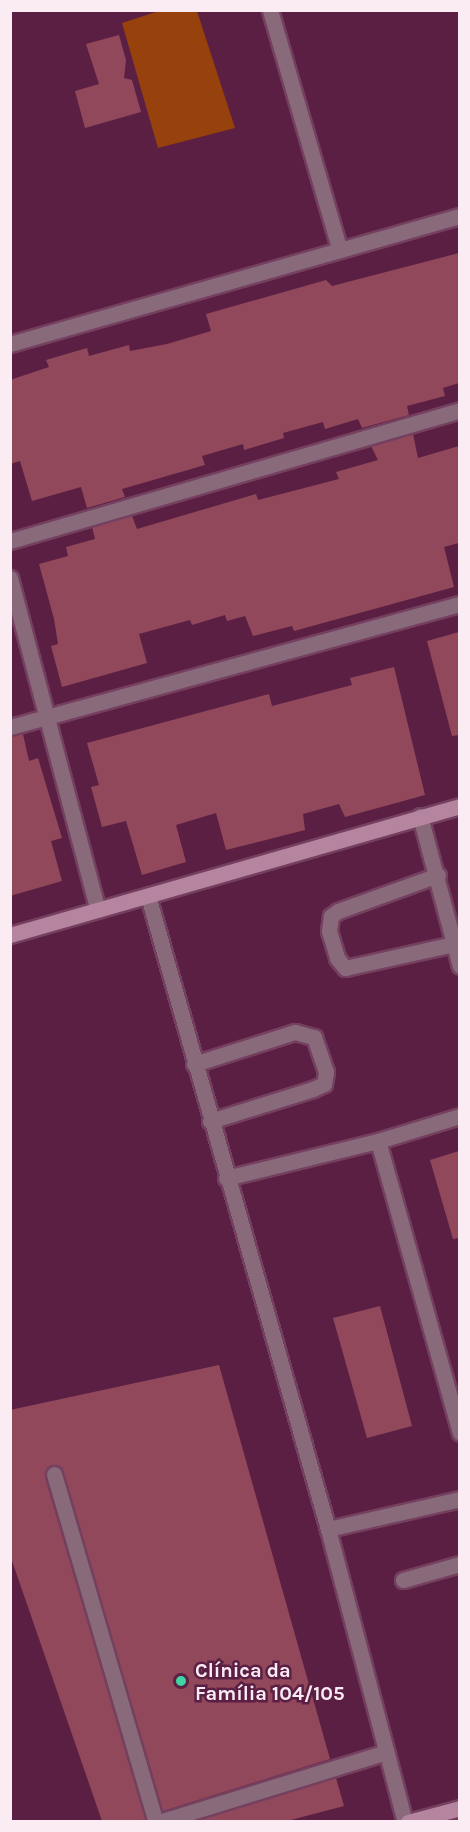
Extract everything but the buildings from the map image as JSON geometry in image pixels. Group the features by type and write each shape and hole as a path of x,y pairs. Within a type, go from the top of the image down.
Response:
{"street":[{"path":"270,10 339,248"},
{"path":"10,344 339,248 459,216"},
{"path":"10,541 459,410"},
{"path":"10,578 50,717 98,910"},
{"path":"10,727 459,604"},
{"path":"10,934 459,806"},
{"path":"420,816 438,875 459,966"},
{"path":"438,875 338,911 331,916 329,931 340,965 351,969 454,944"},
{"path":"148,896 226,1178 328,1530 386,1752 407,1821 459,1808"},
{"path":"194,1064 295,1032 314,1037 326,1072 324,1084 313,1089 210,1121"},
{"path":"226,1178 378,1141 459,1116"},
{"path":"378,1141 459,1433"},
{"path":"54,1474 158,1821 386,1752"},
{"path":"328,1530 459,1499"},
{"path":"403,1580 459,1564"}],"shaded area":[{"path":"162,10 197,11 235,128 158,148 122,23"}],"place":[{"name":"Clínica da Família 104/105","path":"181,1681"}]}
